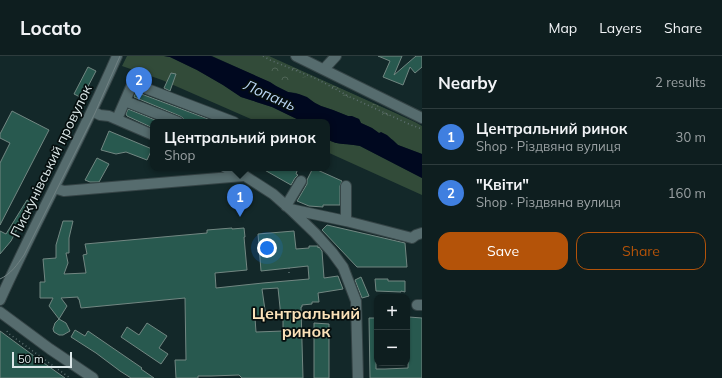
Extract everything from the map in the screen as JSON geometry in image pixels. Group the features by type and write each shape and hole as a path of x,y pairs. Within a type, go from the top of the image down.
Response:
{"street":[{"name":"Пискунівський провулок","path":"0,300 92,111 117,56"},
{"path":"296,56 422,117"},
{"path":"324,69 336,56"},
{"path":"117,119 131,87 137,84 226,119"},
{"path":"125,101 170,119"},
{"path":"92,111 100,115 117,119 150,135"},
{"path":"54,188 64,191 242,173 273,194 332,252 343,267 356,301 358,378"},
{"path":"288,208 301,181"},
{"path":"346,186 346,221"},
{"path":"288,208 412,238 422,233"},
{"path":"0,312 50,349 93,378"}],"path":[{"path":"262,56 317,79 350,97 422,129"},
{"path":"289,268 289,273"},
{"path":"7,331 70,378"}],"green space":[{"path":"127,56 170,57 197,70 241,97 272,107 297,119 251,119 162,80 122,66"},
{"path":"212,56 269,56 415,122 422,126 422,154 398,145 393,140 361,123 359,119 321,106 296,93 288,92"},
{"path":"271,63 288,65 399,115 399,118 397,120 384,116 378,112 376,107 360,103 328,90 316,84 307,77 300,78 286,85 279,83 273,79 267,70"},
{"path":"330,140 339,144 360,146 422,178 422,195 330,153"}],"water":[{"name":"Лопань","path":"164,56 211,56 270,82 288,92 307,97 321,106 359,119 361,123 379,133 381,132 387,135 398,145 422,154 422,178 360,146 339,144 330,140 330,119 297,119 272,107 241,97 197,70 170,57"}],"building":[{"path":"378,56 402,56 394,75 416,56 422,56 422,67 415,73 410,67 403,85 383,77 390,61"},
{"path":"88,67 96,71 82,98 74,94"},
{"path":"171,73 176,74 170,91 164,88"},
{"path":"136,92 208,119 183,119 180,116 134,97"},
{"path":"128,109 153,119 150,119 150,127 127,116 126,114"},
{"path":"12,111 49,130 0,225 0,163 10,143 0,138 0,134"},
{"path":"109,131 150,148 150,153 147,160 126,152 116,154 101,150"},
{"path":"97,158 109,164 99,182 90,182 85,180"},
{"path":"266,171 297,171 296,174 298,175 291,185"},
{"path":"312,171 320,171 342,181 340,186 340,205 323,205 323,207 309,206 297,201 307,184 307,180"},
{"path":"27,200 31,202 11,241 0,254 0,231 6,234"},
{"path":"63,221 73,221 69,238 69,253 66,253 68,263 64,274 86,273 83,255 87,254 85,244 207,233 207,230 244,228 247,270 215,273 216,288 309,279 308,266 261,271 258,234 294,231 296,249 309,248 309,246 318,246 318,248 319,247 322,251 324,278 338,276 343,289 318,293 319,302 312,302 312,304 302,305 301,307 303,378 242,378 239,375 176,378 175,360 186,360 185,298 81,308 78,297 61,298 67,306 59,319 49,306 53,298 40,298 40,282 45,282 43,259 56,258 56,245","holes":["278,288 281,317 283,317 283,331 256,332 255,318 266,317 262,289"]},
{"path":"327,225 405,243 407,267 357,267 322,230"},
{"path":"361,277 369,296 362,298 355,280"},
{"path":"375,279 405,281 405,292 376,291"},
{"path":"410,317 422,318 422,378 370,378 369,318 374,318 374,366 376,366 376,369 408,368 408,366 410,366"},
{"path":"59,319 66,323 70,331 63,335 59,335 54,332 53,329 55,323"},
{"path":"147,323 167,336 159,348 168,354 161,364 121,337 127,327 139,335"},
{"path":"314,323 329,324 329,378 314,378"},
{"path":"75,330 85,336 88,331 154,378 131,378 71,337"},
{"path":"0,331 34,356 65,378 0,378"}],"tram line":[{"path":"0,279 11,272 24,255 95,113 120,56"}],"place":[{"name":"\"Квіти\"","path":"139,100"},
{"name":"Центральний ринок","path":"240,217"}],"district":[{"name":"Центральний ринок","path":"306,322"}]}
